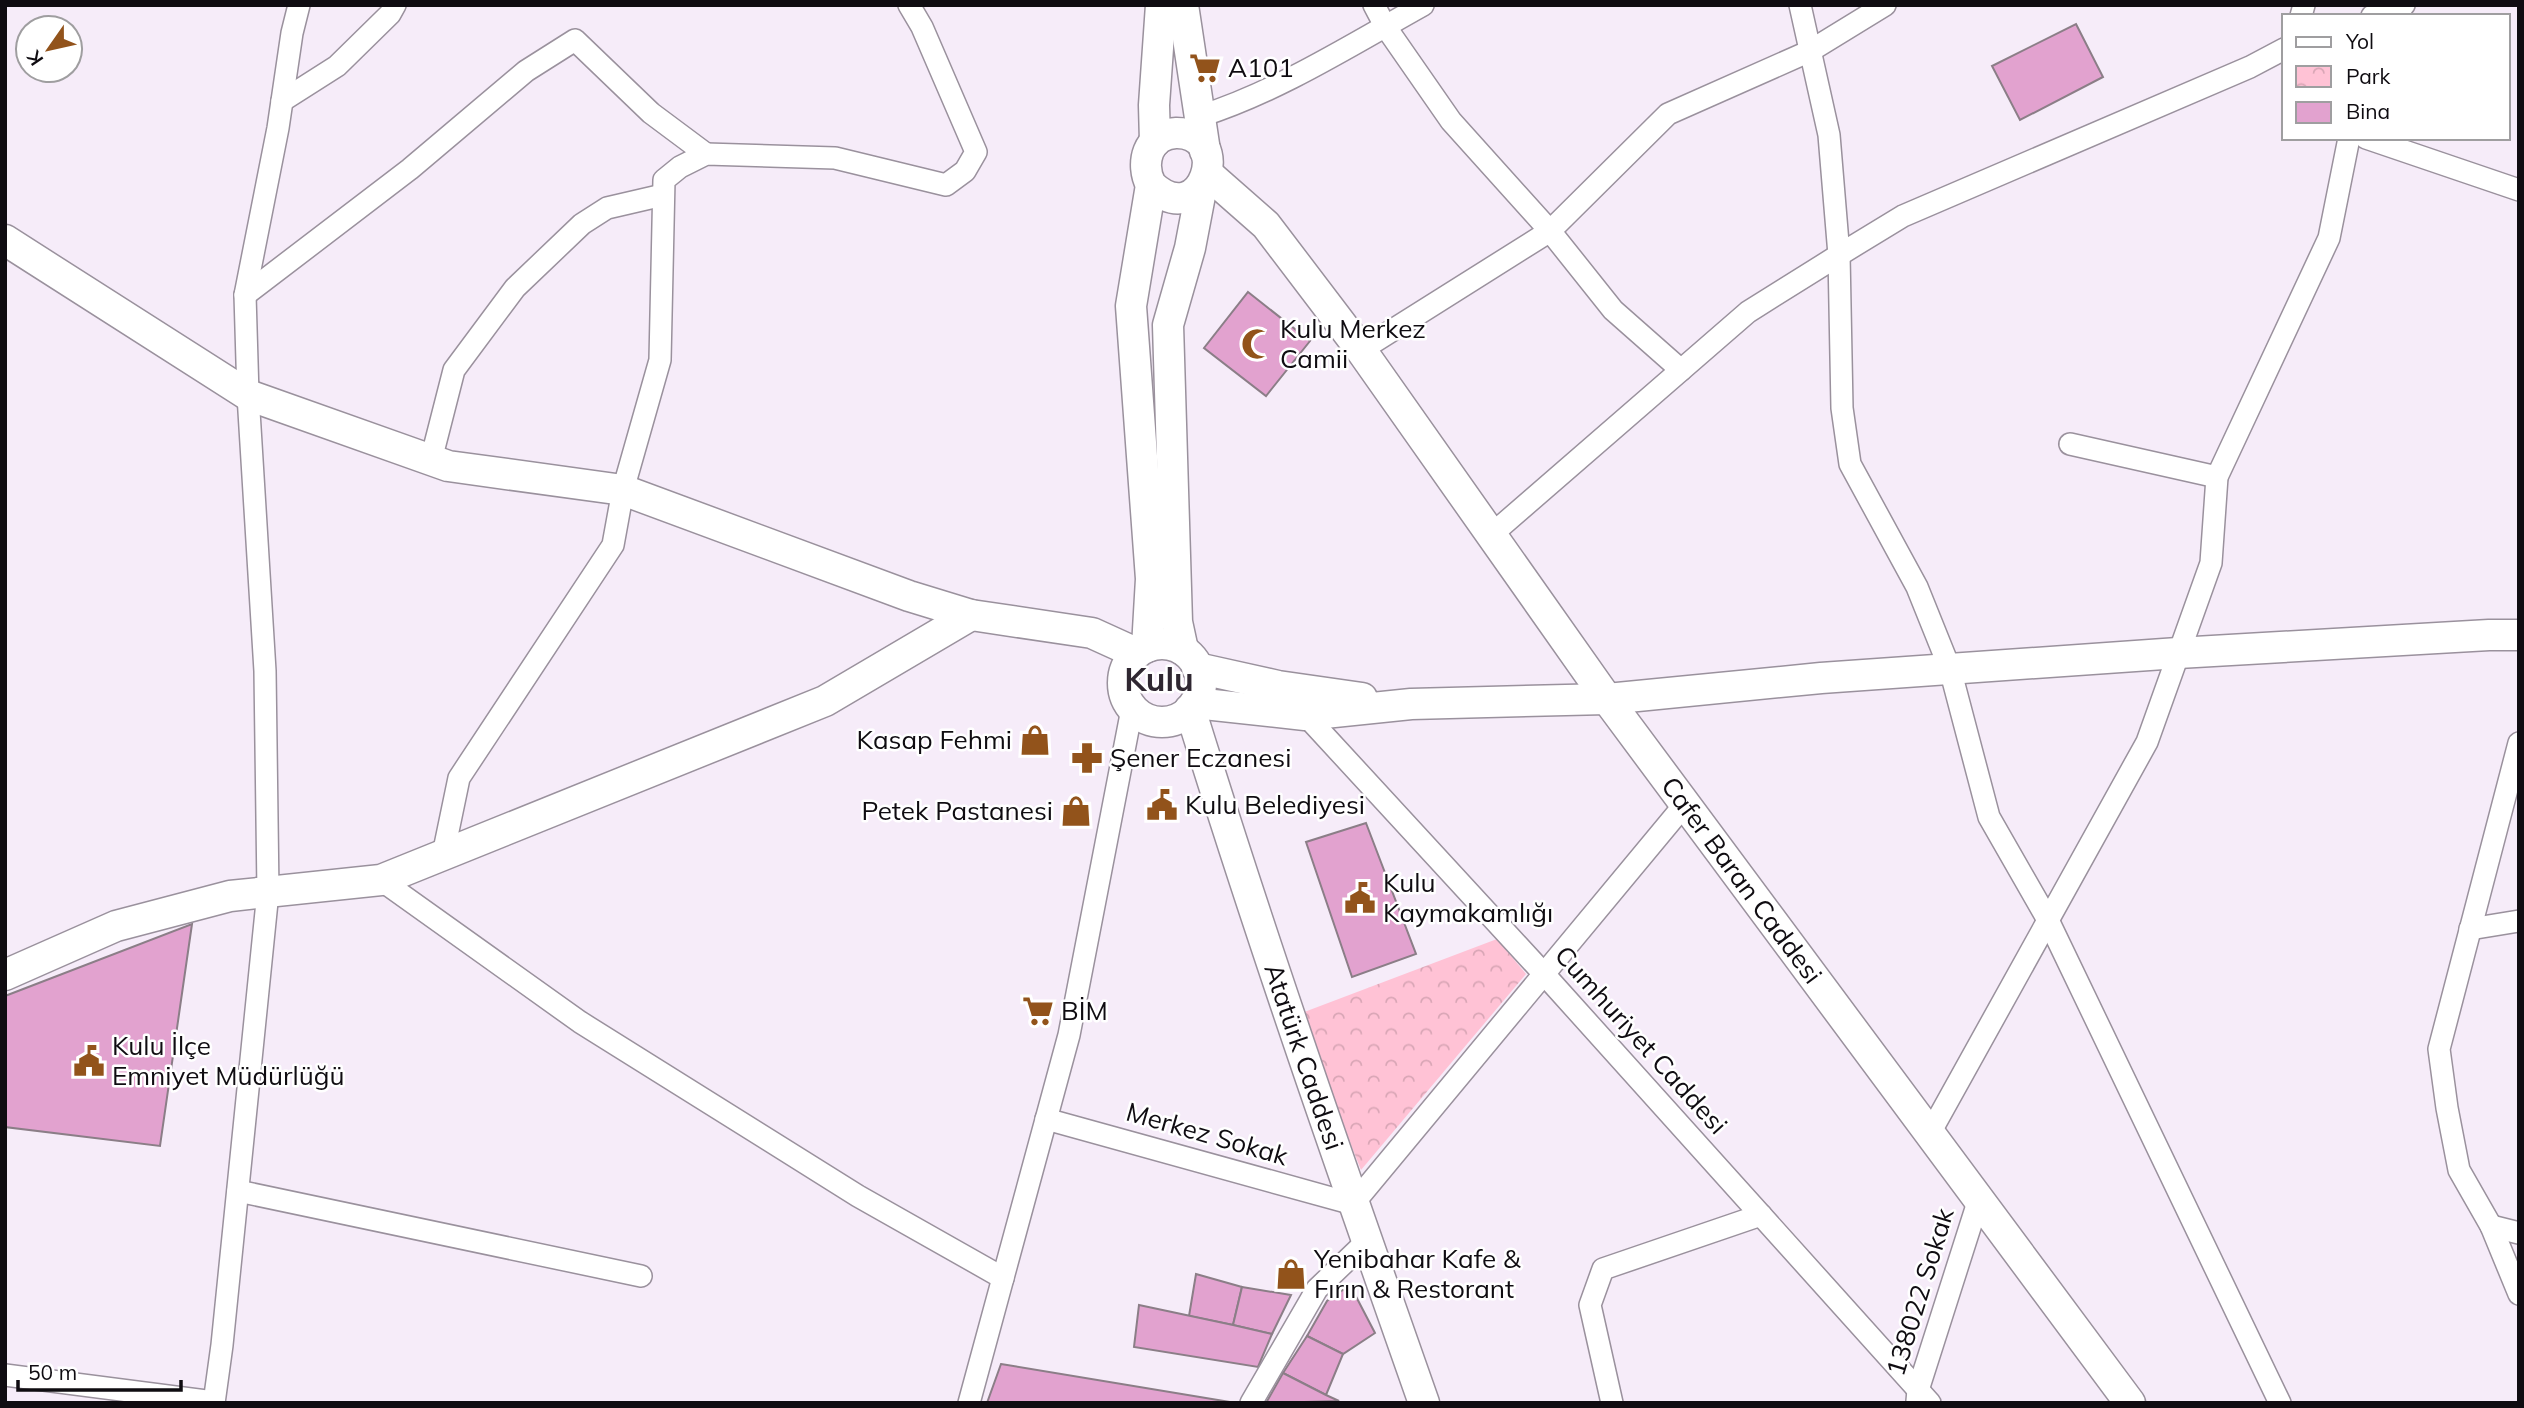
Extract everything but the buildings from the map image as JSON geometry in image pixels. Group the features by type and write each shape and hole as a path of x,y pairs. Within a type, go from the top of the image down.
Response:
{"street":[{"path":"5,1375 214,1402 268,892 265,671 248,395 245,295 299,5"},
{"path":"282,101 337,66 396,5"},
{"path":"443,855 459,778 613,545 623,490 660,360 664,180 680,167 706,154 835,158 946,186 965,171 976,152 922,27 909,5"},
{"path":"1155,142 1154,105 1161,5"},
{"path":"1183,5 1189,58 1201,116 1205,170 1189,248 1168,325 1177,622 1190,659 1200,679 1200,692 1193,706 1177,719 1165,722 1141,717 1132,709 1126,698 1124,674 1128,663 1142,650 1166,644 1190,659 1278,686 1411,704"},
{"path":"1374,5 1385,26 1451,121 1550,231 1613,310 1681,370"},
{"path":"1201,116 1236,104 1423,5"},
{"path":"1800,5 1829,135 1839,256 1842,408 1850,464 1917,587 1950,669 1989,817 2048,920 2280,1403"},
{"path":"1361,351 1550,231 1668,114 1810,51 1885,5"},
{"path":"2378,14 2404,5"},
{"path":"245,295 410,169 526,71 575,40 651,113 706,154"},
{"path":"1491,535 1748,312 1903,216 2250,68 2282,50"},
{"path":"1201,116 1266,225"},
{"path":"1205,170 1194,193 1171,197 1160,193 1151,185 1144,163 1155,142 1177,133 1188,136 1198,142 1205,170 1266,225"},
{"path":"1930,1133 2147,742 2211,563 2217,477 2329,238 2349,140"},
{"path":"2372,140 2519,190"},
{"path":"1142,650 1151,579 1131,306 1151,185"},
{"path":"431,460 454,370 514,288 582,224 607,208 663,195"},
{"name":"Cafer Baran Caddesi","path":"1266,225 1361,351 1607,699 2130,1403"},
{"path":"5,240 248,395 448,466 623,490 909,596 971,615 1093,633 1142,650"},
{"path":"2070,444 2217,477"},
{"path":"5,975 116,926 230,896 381,880 825,701 971,615"},
{"path":"1193,706 1305,715 1411,704 1607,699 1821,678 2178,653 2519,635"},
{"name":"Cumhuriyet Caddesi","path":"1278,686 1544,974 1922,1399"},
{"name":"Atatürk Caddesi","path":"1193,706 1227,828 1353,1204 1424,1403"},
{"path":"970,1403 1069,1035 1132,709"},
{"path":"2519,743 2439,1049 2459,1170 2491,1226 2519,1294"},
{"path":"1353,1204 1685,804"},
{"path":"381,880 579,1022 858,1196 1003,1278"},
{"path":"2470,929 2519,920"},
{"name":"Merkez Sokak","path":"1046,1119 1353,1204"},
{"path":"238,1191 641,1276"},
{"name":"138022 Sokak","path":"1922,1399 1979,1199"},
{"path":"1612,1403 1590,1305 1603,1269 1761,1215"},
{"path":"2491,1226 2519,1233"},
{"path":"1251,1403 1317,1289 1367,1241"}],"green space":[{"path":"1497,939 1526,974 1361,1170 1299,1014"}],"place":[{"name":"A101","path":"1205,68"},
{"name":"Kulu Merkez Camii","path":"1257,344"},
{"name":"Kasap Fehmi","path":"1035,740"},
{"name":"Şener Eczanesi","path":"1087,758"},
{"name":"Kulu Belediyesi","path":"1162,805"},
{"name":"Petek Pastanesi","path":"1076,811"},
{"name":"Kulu Kaymakamlığı","path":"1360,898"},
{"name":"BİM","path":"1038,1011"},
{"name":"Kulu İlçe Emniyet Müdürlüğü","path":"89,1061"},
{"name":"Yenibahar Kafe & Fırın & Restorant","path":"1291,1274"}],"district":[{"name":"Kulu","path":"1159,679"}]}
